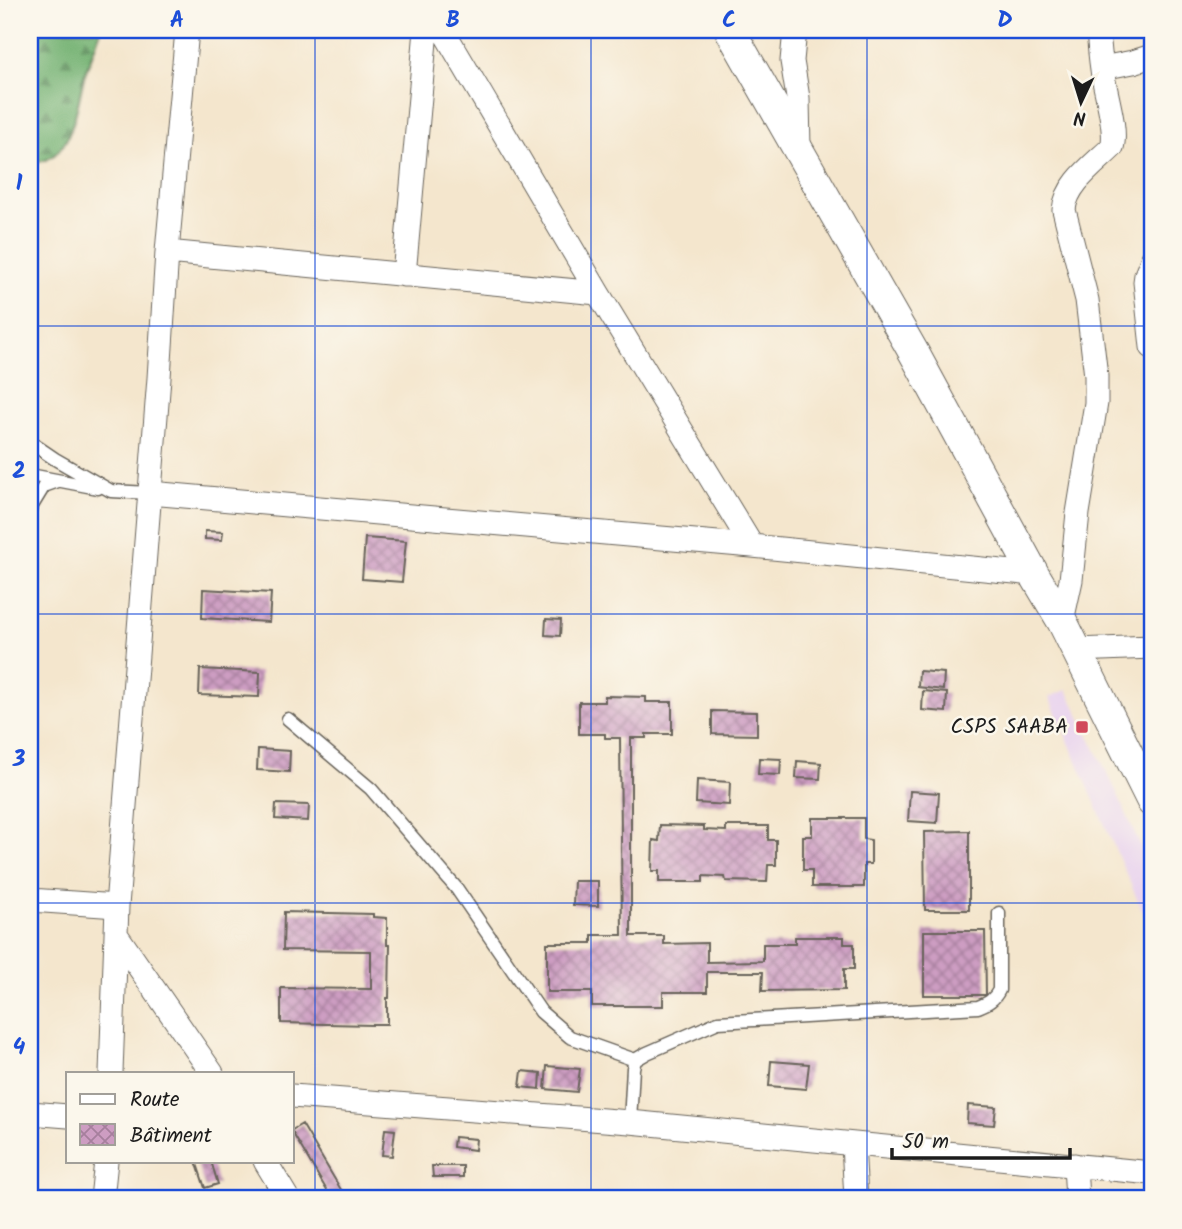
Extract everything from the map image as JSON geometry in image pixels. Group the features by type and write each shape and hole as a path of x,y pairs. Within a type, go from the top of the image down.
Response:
{"street":[{"path":"111,1072 117,906 167,252 187,30"},
{"path":"404,275 426,30"},
{"path":"443,30 598,293 752,546"},
{"path":"730,30 914,353 1062,621 1152,802"},
{"path":"795,30 792,61 798,98 799,152"},
{"path":"1062,621 1071,580 1078,513 1096,403 1096,376 1087,300 1064,204 1076,183 1112,147 1114,140 1098,30"},
{"path":"1102,68 1152,56"},
{"path":"167,252 598,293"},
{"path":"1152,260 1145,282 1152,347"},
{"path":"150,493 752,546 1034,574"},
{"path":"1077,650 1152,647"},
{"path":"30,900 117,906"},
{"path":"116,934 211,1072"},
{"path":"294,1096 630,1122 1152,1172"},
{"path":"30,1113 66,1116"},
{"path":"853,1144 856,1199"},
{"path":"103,1199 106,1162"},
{"path":"266,1162 288,1199"},
{"path":"1075,1165 1077,1199"}],"lane":[{"path":"30,442 111,491"},
{"path":"30,475 111,491 150,493"},
{"path":"30,509 44,486 58,481"},
{"path":"288,719 371,789 457,889 541,1013 570,1038 635,1060 718,1023 978,1007 995,998 999,990 999,913"},
{"path":"630,1122 635,1060"}],"shaded area":[{"path":"1067,690 1152,872 1152,933 1049,697"}],"green space":[{"path":"30,30 101,30 84,77 75,118 64,144 44,161 30,163"}],"building":[{"path":"205,531 223,532 222,540 205,539"},
{"path":"365,538 406,541 402,582 362,579"},
{"path":"203,589 271,593 269,622 202,618"},
{"path":"546,619 561,620 560,636 545,635"},
{"path":"200,669 260,672 259,697 199,695"},
{"path":"919,671 944,673 943,690 918,687"},
{"path":"923,691 947,693 946,712 922,710"},
{"path":"605,696 646,697 646,702 672,702 672,734 646,734 646,738 631,738 631,936 664,936 664,944 707,943 707,962 763,961 763,944 795,944 795,937 844,937 844,944 854,944 854,969 844,969 844,990 762,991 763,972 707,972 707,992 663,992 663,1006 592,1006 592,992 547,992 547,943 592,943 592,935 622,935 620,738 605,738 605,734 579,734 579,702 605,702"},
{"path":"712,711 757,712 757,735 712,734"},
{"path":"258,749 290,751 289,772 257,770"},
{"path":"759,758 781,759 780,775 758,774"},
{"path":"797,761 821,763 820,779 796,778"},
{"path":"697,780 730,782 729,805 696,803"},
{"path":"910,791 939,793 937,823 908,821"},
{"path":"276,804 309,805 308,821 275,819"},
{"path":"812,818 864,818 864,839 871,840 871,864 864,864 864,887 812,887 812,870 803,870 803,836 812,836"},
{"path":"660,825 704,826 704,830 726,831 726,826 768,826 768,840 776,840 776,865 768,865 767,882 726,881 725,877 703,876 703,882 659,882 659,871 652,871 653,840 659,841"},
{"path":"969,831 969,910 925,910 924,832"},
{"path":"574,881 598,881 598,906 573,905"},
{"path":"284,912 373,914 373,917 387,918 387,945 390,945 387,1024 281,1023 281,988 371,989 371,951 283,950"},
{"path":"924,931 985,931 986,995 924,995"},
{"path":"771,1061 809,1064 806,1089 769,1086"},
{"path":"547,1066 580,1069 577,1092 545,1089"},
{"path":"522,1071 541,1073 540,1089 520,1087"},
{"path":"968,1105 996,1107 994,1125 967,1123"},
{"path":"302,1124 343,1193 332,1199 294,1135 294,1129"},
{"path":"385,1129 395,1130 392,1156 382,1155"},
{"path":"454,1137 476,1139 475,1150 453,1147"},
{"path":"196,1162 211,1162 218,1184 205,1188"},
{"path":"432,1166 463,1166 463,1177 433,1177"}],"place":[{"name":"CSPS SAABA","path":"1082,727"}]}
